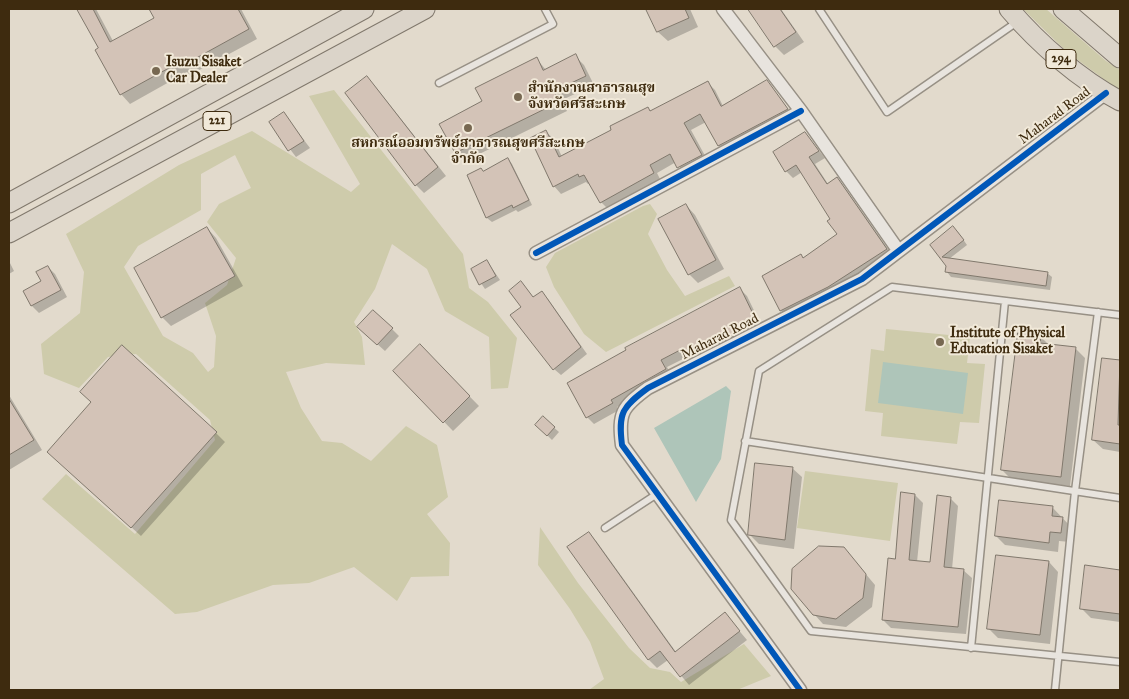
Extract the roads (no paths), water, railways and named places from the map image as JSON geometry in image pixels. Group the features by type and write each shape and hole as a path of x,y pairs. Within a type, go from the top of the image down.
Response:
{"main road":[{"name":"221","path":"9,203 364,9"},
{"name":"221","path":"9,233 426,9"},
{"path":"1063,9 1120,58"},
{"name":"294","path":"1014,15 1066,63 1113,97"}],"street":[{"path":"723,9 801,111 898,250"},
{"name":"Maharad Road","path":"800,690 622,445 619,422 628,403 648,388 862,278 898,250 1113,97"},
{"path":"536,253 801,111"}],"lane":[{"path":"439,84 553,24 545,9"},
{"path":"819,9 887,112 1014,15"},
{"path":"1120,316 892,288 759,371 731,520 811,632 1120,662"},
{"path":"971,648 986,478 1005,301"},
{"path":"1056,690 1075,490 1098,312"},
{"path":"745,441 1120,498"},
{"path":"605,528 657,494"}],"place":[{"name":"Isuzu Sisaket Car Dealer","path":"156,71"},
{"name":"สำนักงานสาธารณสุข จังหวัดศรีสะเกษ","path":"518,97"},
{"name":"สหกรณ์ออมทรัพย์สาธารณสุขศรีสะเกษ จำกัด","path":"468,128"},
{"name":"Institute of Physical Education Sisaket","path":"940,342"}]}
